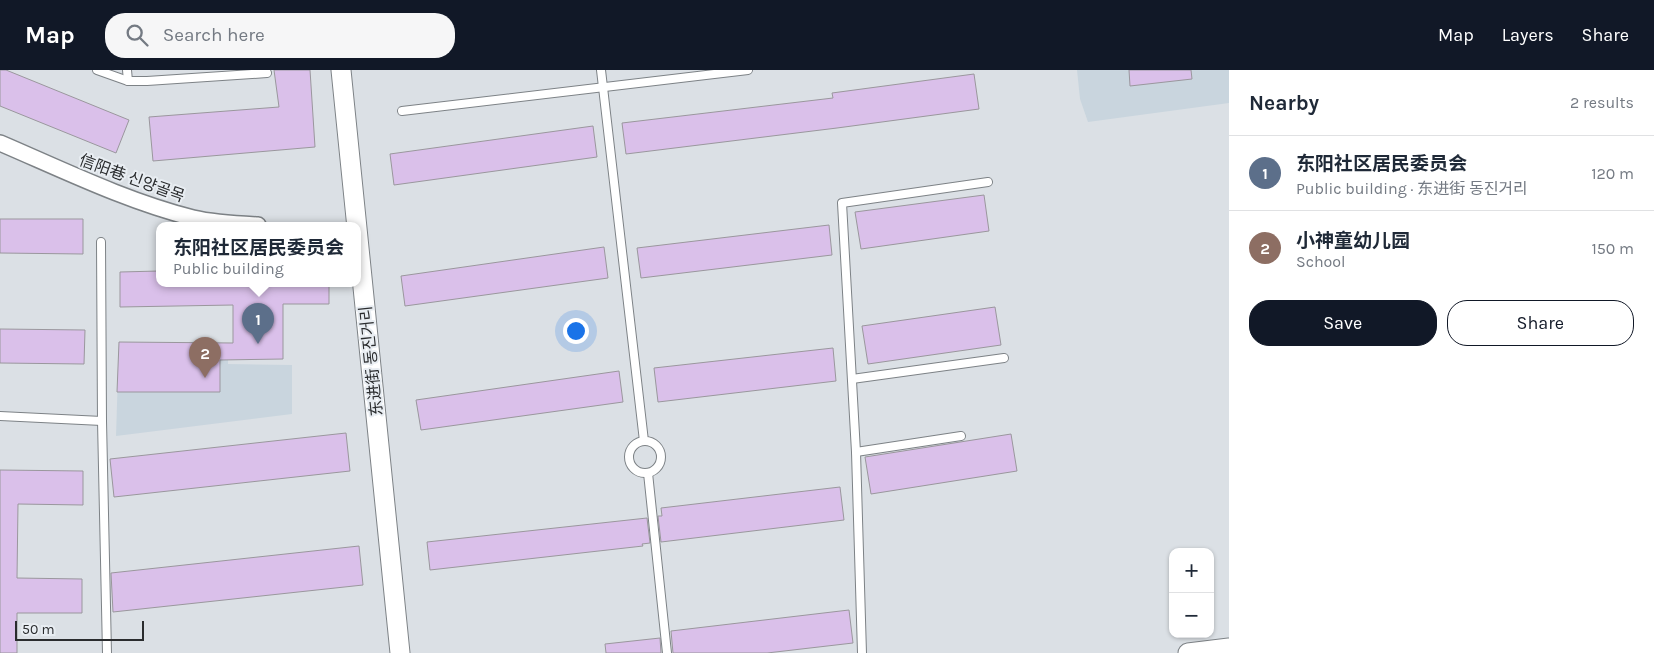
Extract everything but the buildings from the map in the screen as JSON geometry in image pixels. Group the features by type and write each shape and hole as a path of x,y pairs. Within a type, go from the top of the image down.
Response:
{"street":[{"name":"东进街 동진거리","path":"341,70 356,222"},
{"name":"信阳巷 신양골목","path":"0,143 144,204 195,218 220,222"},
{"name":"东进街 동진거리","path":"361,268 400,653"},
{"path":"1188,653 1229,648"}],"lane":[{"path":"97,70 128,81 147,82 267,73"},
{"path":"127,70 128,81"},
{"path":"601,70 644,441"},
{"path":"402,111 748,70"},
{"path":"862,653 856,452 842,203 988,182"},
{"path":"101,242 102,421 107,653"},
{"path":"852,379 1004,358"},
{"path":"0,416 102,421"},
{"path":"856,452 961,436"},
{"path":"644,441 649,441 658,447 661,457 657,467 648,473 638,472 630,464 629,459 629,454 634,445 644,441"},
{"path":"648,473 667,653"}],"shaded area":[{"path":"1077,70 1229,70 1229,103 1088,122 1080,99"},
{"path":"119,342 228,343 228,364 292,365 292,414 116,436"}],"place":[{"name":"东阳社区居民委员会","path":"258,344"},
{"name":"小神童幼儿园","path":"205,378"}]}
